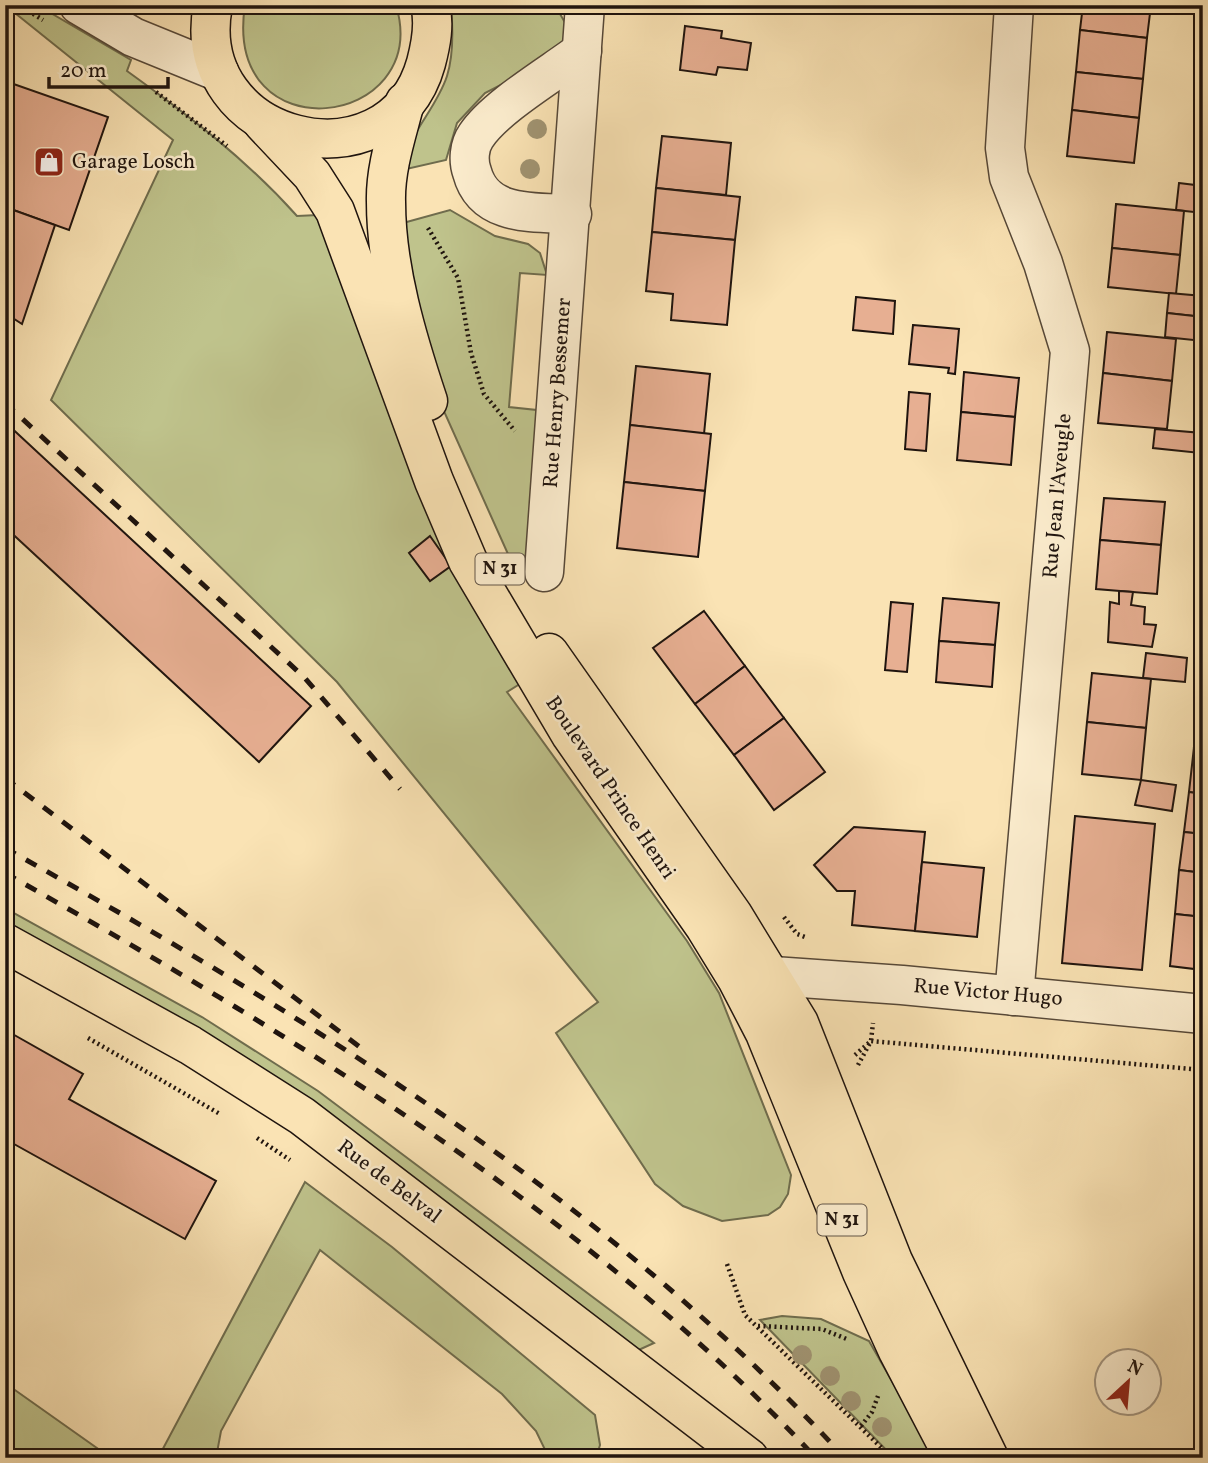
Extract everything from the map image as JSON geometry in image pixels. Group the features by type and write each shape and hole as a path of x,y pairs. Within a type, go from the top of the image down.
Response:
{"main road":[{"name":"N 31","path":"213,5 211,46 219,72 230,92 263,123 292,136 323,140 354,135 382,122 405,102 423,74 432,42 430,5"},
{"name":"Boulevard Prince Henri","path":"405,102 391,157 386,201 392,267 419,374 452,472 528,622 733,915 755,977 765,1032 872,1294 954,1458"},
{"name":"Boulevard Prince Henri","path":"263,123 312,175 335,211 434,481 479,582 571,735 705,927 799,1023 893,1261 989,1458"},
{"name":"Rue de Belval","path":"5,943 190,1045 302,1116 749,1458"}],"street":[{"path":"79,5 133,37 219,72"},
{"name":"Rue Henry Bessemer","path":"544,572 586,5"},
{"name":"Rue Jean l'Aveugle","path":"1014,5 1005,148 1008,167 1043,263 1070,351 1014,996"},
{"path":"572,214 516,211 492,204 475,185 469,161 475,137 491,119 582,51"},
{"name":"Rue Victor Hugo","path":"755,977 877,983 1203,1014"}],"path":[{"path":"422,220 438,240 458,278 471,353 484,394 553,469"},
{"path":"780,911 797,934 807,937"},
{"path":"822,1082 871,1041 877,983"},
{"path":"78,1032 225,1117"},
{"path":"871,1041 1203,1070"},
{"path":"246,1131 299,1167"},
{"path":"727,1265 746,1315 892,1458"},
{"path":"757,1326 822,1329 858,1347"},
{"path":"861,1426 872,1412 878,1387"}],"green space":[{"path":"5,5 37,5 131,60 127,71 216,139 258,175 297,216 318,215 534,675 507,692 687,941 719,993 791,1175 788,1194 780,1207 768,1215 722,1221 683,1206 655,1184 556,1033 598,1002 337,682 51,400 173,140"},
{"path":"245,5 396,5 399,47 385,79 358,99 326,108 292,104 264,86 246,53"},
{"path":"451,5 556,7 578,45 485,93 457,123 446,160 402,170 410,145 447,76 452,50"},
{"path":"450,210 495,236 528,244 540,253 547,275 520,273 509,407 546,411 533,551 512,563 434,389 403,223"},
{"path":"5,908 202,1017 318,1091 654,1343 621,1358 302,1116 5,943"},
{"path":"305,1182 392,1247 595,1415 600,1445 596,1458 549,1458 536,1431 502,1394 320,1250 221,1431 216,1458 158,1458"},
{"path":"782,1316 821,1319 869,1341 936,1458 894,1458 760,1320"},
{"path":"5,1383 111,1458 5,1458"}],"building":[{"path":"1083,5 1151,5 1147,38 1080,30"},
{"path":"685,26 722,31 721,38 751,43 747,70 718,67 716,75 680,70"},
{"path":"1080,30 1147,38 1143,79 1076,72"},
{"path":"1076,72 1143,79 1139,118 1072,110"},
{"name":"Garage Losch","path":"5,81 108,117 69,230 5,207"},
{"path":"1072,110 1139,118 1134,163 1067,156"},
{"path":"662,136 731,143 726,195 656,188"},
{"path":"1179,183 1203,186 1203,213 1176,210"},
{"path":"656,188 740,197 735,240 652,232"},
{"path":"1116,204 1184,211 1180,255 1112,248"},
{"name":"Garage Losch","path":"5,207 55,225 22,324 5,313"},
{"path":"652,232 735,240 727,325 671,320 673,294 646,291"},
{"path":"1112,248 1180,255 1176,294 1108,287"},
{"path":"1169,293 1203,296 1203,317 1167,313"},
{"path":"856,297 895,301 893,334 853,330"},
{"path":"1167,313 1203,317 1203,341 1165,337"},
{"path":"913,325 959,329 955,374 948,373 949,368 909,364"},
{"path":"1107,332 1176,339 1172,381 1103,373"},
{"path":"636,366 710,374 704,434 630,425"},
{"path":"964,372 1019,378 1015,417 961,412"},
{"path":"1103,373 1172,381 1167,429 1098,423"},
{"path":"909,392 930,394 926,451 905,449"},
{"path":"961,412 1015,417 1011,465 957,460"},
{"path":"5,422 311,706 259,762 5,527"},
{"path":"630,425 711,434 705,491 624,482"},
{"path":"1155,429 1202,433 1200,453 1153,448"},
{"path":"624,482 705,491 698,557 617,548"},
{"path":"1104,498 1165,502 1161,545 1100,540"},
{"path":"430,536 451,566 430,581 409,553"},
{"path":"1100,540 1161,545 1157,594 1096,589"},
{"path":"1119,591 1133,592 1131,605 1145,607 1144,624 1156,625 1152,647 1108,642 1110,602 1119,604"},
{"path":"943,598 999,603 995,645 939,641"},
{"path":"891,602 913,604 907,672 885,670"},
{"path":"704,611 745,666 695,704 653,648"},
{"path":"939,641 995,645 992,687 936,682"},
{"path":"1146,653 1187,658 1185,682 1143,678"},
{"path":"745,666 784,718 734,755 695,704"},
{"path":"1203,668 1203,707 1199,706"},
{"path":"1092,673 1151,679 1146,728 1087,722"},
{"path":"1199,706 1203,707 1203,748 1194,747"},
{"path":"784,718 825,772 774,810 734,755"},
{"path":"1087,722 1146,728 1141,780 1082,774"},
{"path":"1194,747 1203,748 1203,794 1189,792"},
{"path":"1141,780 1176,785 1172,811 1135,805"},
{"path":"1189,792 1203,794 1203,834 1184,832"},
{"path":"1075,816 1155,824 1142,970 1062,963"},
{"path":"854,827 925,832 915,931 852,925 855,891 837,891 814,865"},
{"path":"1184,832 1203,834 1203,873 1179,870"},
{"path":"922,862 984,868 977,937 915,931"},
{"path":"1179,870 1203,873 1203,917 1175,914"},
{"path":"1175,914 1203,917 1203,970 1170,966"},
{"path":"9,1032 83,1074 69,1099 216,1181 185,1239 5,1139 5,1039"}],"railway":[{"path":"5,403 304,677 400,789"},
{"path":"5,778 365,1051"},
{"path":"5,848 231,978 450,1120 555,1197 657,1278 754,1365 845,1458"},
{"path":"5,873 114,935 329,1065 535,1208 633,1286 727,1369 816,1458"}],"place":[{"name":"Garage Losch","path":"49,162"}]}
